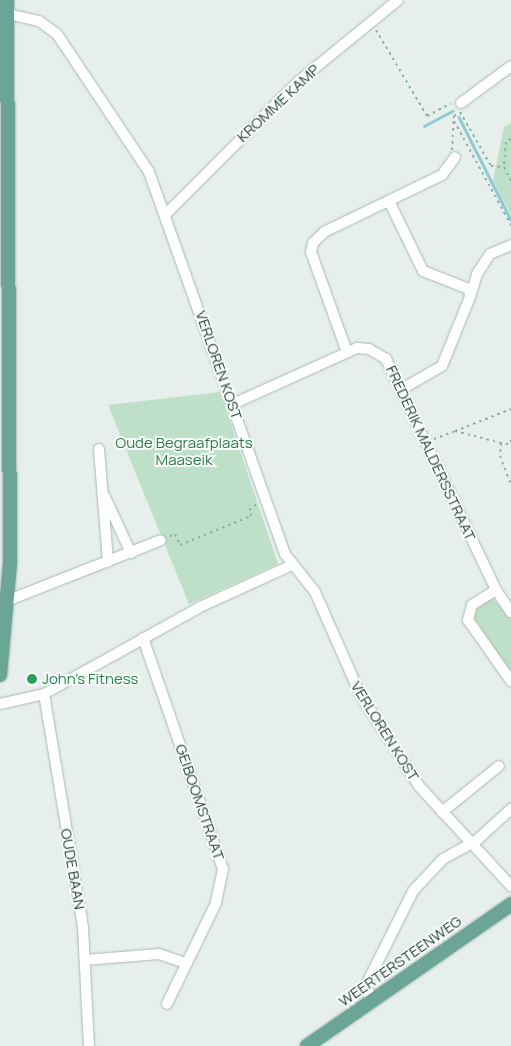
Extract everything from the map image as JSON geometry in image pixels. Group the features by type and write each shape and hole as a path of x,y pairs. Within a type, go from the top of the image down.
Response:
{"main road":[{"path":"0,675 8,600 4,386 4,116 8,7"},
{"name":"WEERTERSTEENWEG","path":"307,1046 511,904"}],"street":[{"name":"KROMME KAMP","path":"166,214 299,82 398,0"},
{"name":"VERLOREN KOST","path":"8,7 40,21 57,34 149,172 166,214 266,500 292,565 315,592 360,694 442,812 511,886"},
{"path":"460,107 511,66"},
{"path":"348,352 313,258 313,243 324,232 390,202 442,175 455,157"},
{"path":"390,202 423,271 469,289 470,297"},
{"path":"402,388 442,366 470,297 477,274 490,254 511,245"},
{"name":"FREDERIK MALDERSSTRAAT","path":"233,404 348,352 369,349 386,359 402,388 496,590 511,612"},
{"path":"99,448 105,497 108,562"},
{"path":"105,497 131,552"},
{"path":"8,600 161,540"},
{"path":"0,704 44,694 143,638 292,565"},
{"path":"496,590 472,605 468,620 511,681"},
{"name":"GEIBOOMSTRAAT","path":"143,638 223,869 216,903 185,963 167,1004"},
{"name":"OUDE BAAN","path":"44,694 85,960 89,1046"},
{"path":"442,812 499,766"},
{"path":"370,1002 367,983 413,891 443,859 469,843 511,809"},
{"path":"85,960 159,954 185,963"}],"path":[{"path":"372,22 427,116 450,103 460,107 491,166 504,167"},
{"path":"455,157 450,144 454,121 460,107"},
{"path":"454,121 511,225"},
{"path":"511,139 506,142 504,167 511,182"},
{"path":"427,442 511,409"},
{"path":"455,431 501,444 510,444 511,440"},
{"path":"501,444 500,456 511,484"},
{"path":"161,540 175,534 180,545 251,516 250,508 266,500"}],"green space":[{"path":"511,123 511,215 493,181 504,127"},
{"name":"Oude Begraafplaats Maaseik","path":"220,392 278,564 189,604 108,405"},
{"path":"492,598 511,619 511,673 474,618 473,609"}],"waterway":[{"path":"424,126 452,111"},
{"path":"459,117 511,220"}],"place":[{"name":"John's Fitness","path":"32,679"}]}
